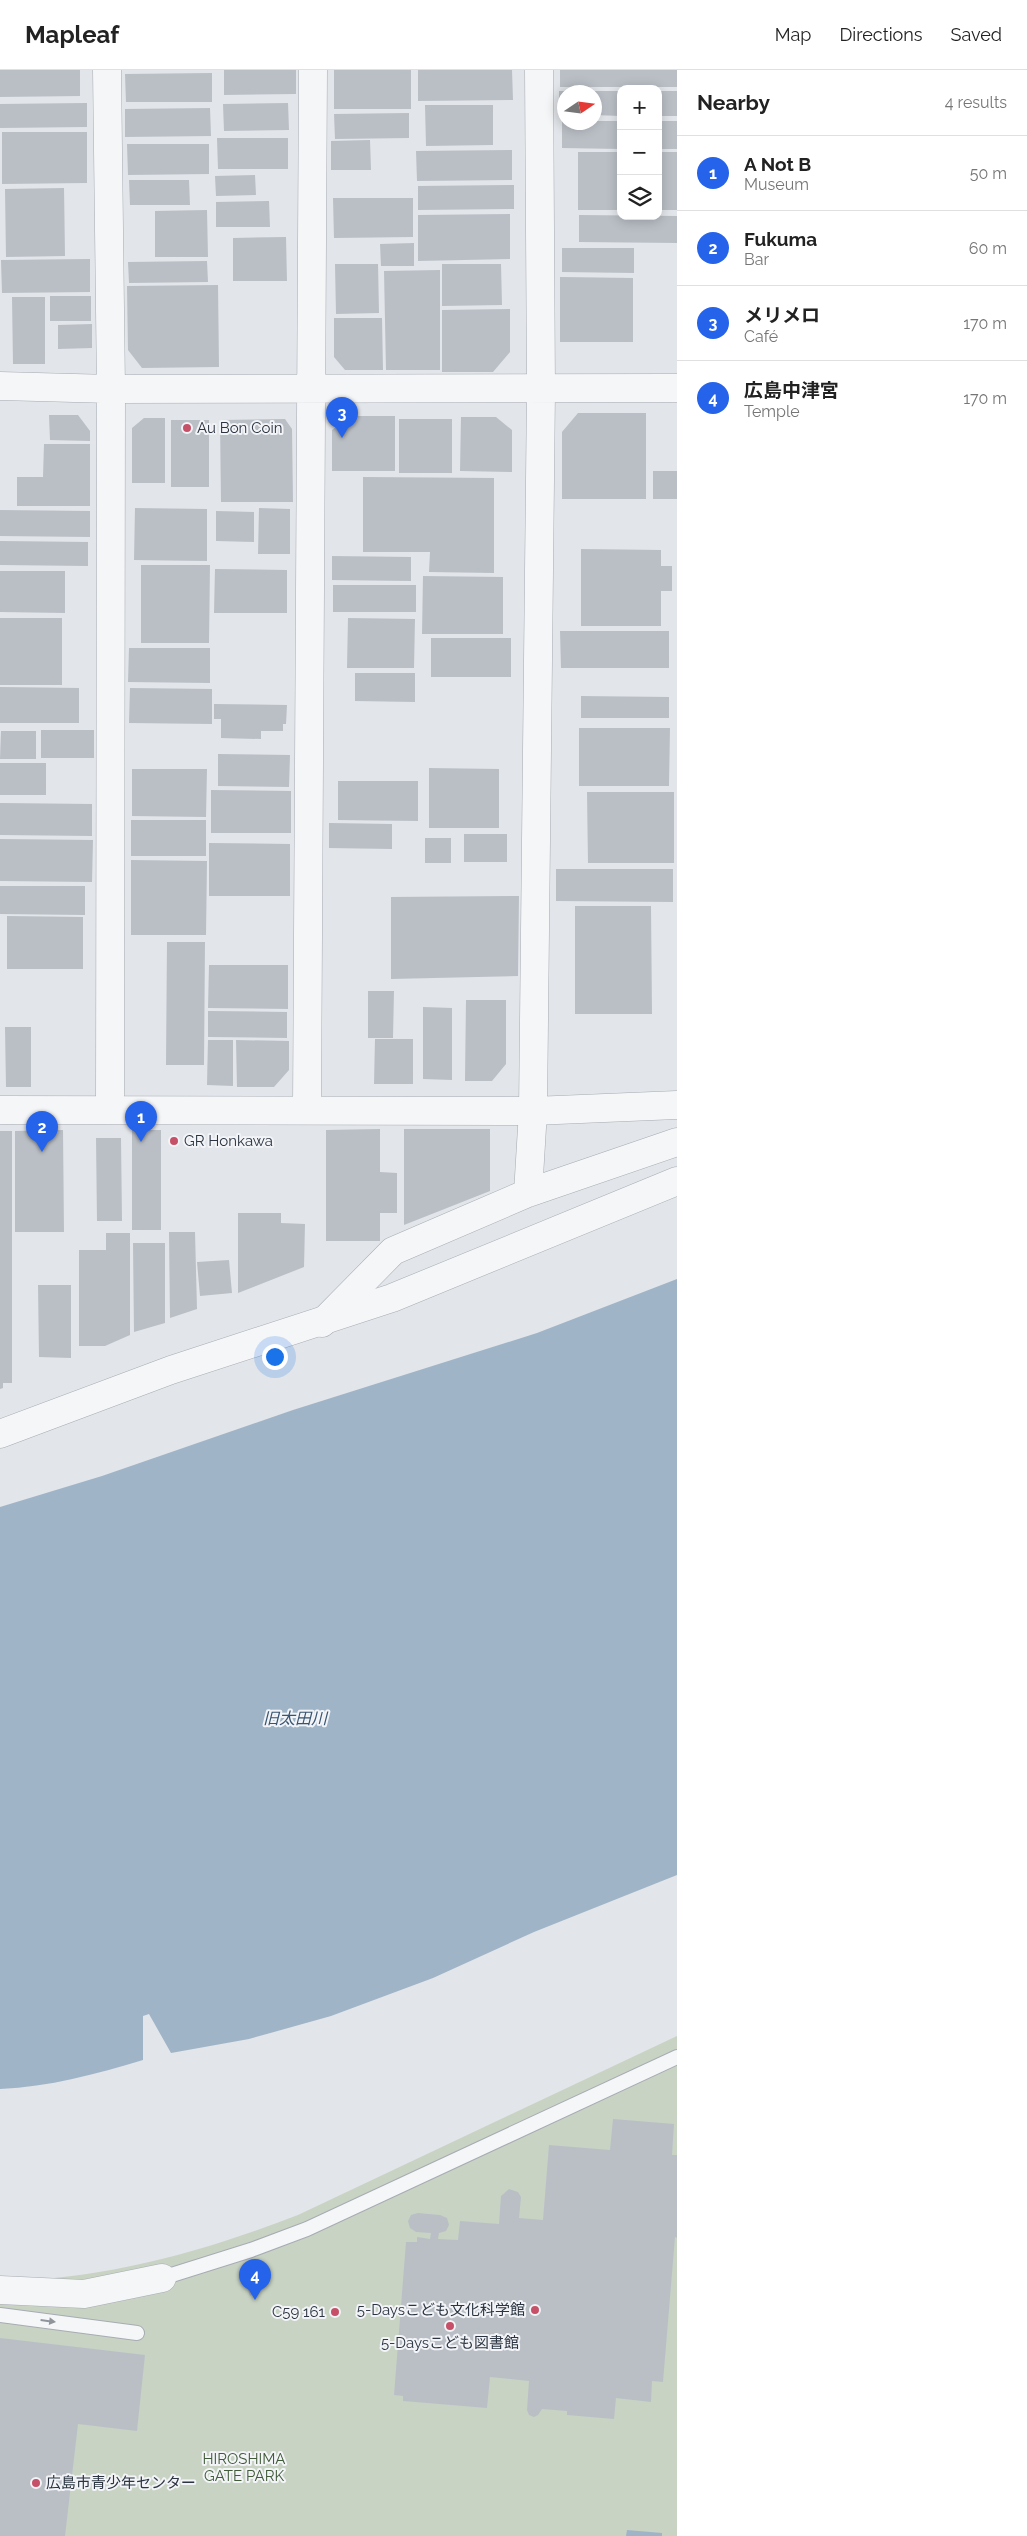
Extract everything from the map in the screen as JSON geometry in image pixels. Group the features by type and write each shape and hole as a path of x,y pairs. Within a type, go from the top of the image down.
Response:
{"street":[{"path":"107,70 112,389 110,1109"},
{"path":"307,1110 313,70"},
{"path":"528,1193 533,1111 542,390 540,70"},
{"path":"0,386 112,389 542,390 677,388"},
{"path":"0,1110 533,1111 677,1105"},
{"path":"322,1322 393,1251 528,1193 677,1142"},
{"path":"0,1434 171,1370 322,1322 452,1274 677,1181"},
{"path":"0,2290 84,2294 124,2288 162,2278"}],"lane":[{"path":"162,2278 251,2250 306,2229 677,2057"},
{"path":"0,2315 137,2333"}],"green space":[{"name":"HIROSHIMA GATE PARK","path":"677,2036 677,2536 0,2536 0,2281 77,2275 152,2262 225,2241 298,2215"}],"water":[{"name":"旧太田川","path":"677,1279 677,1875 534,1932 433,1978 331,2016 249,2039 171,2053 149,2014 143,2016 143,2060 54,2083 0,2089 0,1507 102,1476 293,1410 537,1333"},
{"path":"627,2530 662,2533 662,2536 626,2536"}],"building":[{"path":"0,70 80,70 80,96 0,97"},
{"path":"224,70 296,70 296,94 224,95"},
{"path":"334,70 411,70 411,109 334,109"},
{"path":"418,70 512,70 513,100 418,101"},
{"path":"560,70 677,70 677,87 662,87 662,85 602,87 602,85 560,85"},
{"path":"212,73 212,102 126,102 125,74"},
{"path":"602,91 617,91 617,116 602,115"},
{"path":"662,91 677,91 677,116 662,116"},
{"path":"87,103 87,127 0,128 0,104"},
{"path":"288,103 289,130 224,131 223,104"},
{"path":"425,105 493,105 493,145 426,146"},
{"path":"210,108 211,136 125,137 125,109"},
{"path":"409,113 409,138 335,139 334,114"},
{"path":"602,121 617,121 617,149 562,148 562,130 602,130"},
{"path":"662,121 677,121 677,149 662,149"},
{"path":"2,132 87,132 87,183 2,184"},
{"path":"217,138 288,138 288,169 218,169"},
{"path":"370,140 371,170 331,170 331,141"},
{"path":"127,144 209,144 209,174 128,175"},
{"path":"512,150 512,180 417,181 416,151"},
{"path":"578,152 617,152 617,210 578,210"},
{"path":"662,152 677,152 677,210 662,210"},
{"path":"255,175 256,195 216,196 215,176"},
{"path":"129,180 189,180 190,205 130,205"},
{"path":"514,185 514,209 418,210 418,186"},
{"path":"64,188 65,256 6,257 5,189"},
{"path":"333,198 413,198 413,237 334,238"},
{"path":"269,201 270,227 216,227 216,202"},
{"path":"207,210 208,257 155,257 155,211"},
{"path":"510,214 510,259 418,261 418,215"},
{"path":"579,215 617,215 617,220 662,220 662,216 677,216 677,243 579,242"},
{"path":"286,237 287,281 233,281 233,238"},
{"path":"414,243 414,266 381,266 380,244"},
{"path":"562,248 634,248 634,273 562,272"},
{"path":"90,259 90,292 2,293 1,260"},
{"path":"207,261 208,282 129,283 128,262"},
{"path":"335,264 378,264 379,313 336,314"},
{"path":"442,264 501,264 502,305 442,306"},
{"path":"440,270 440,370 386,370 384,271"},
{"path":"560,277 633,278 633,342 560,342"},
{"path":"218,285 219,367 142,368 128,350 127,286"},
{"path":"50,296 91,296 91,321 50,321"},
{"path":"12,297 45,297 45,364 13,364"},
{"path":"510,309 510,352 493,372 442,372 442,310"},
{"path":"334,318 382,318 383,370 345,370 334,357"},
{"path":"92,324 92,348 58,349 58,325"},
{"path":"578,413 646,413 646,499 562,499 562,432"},
{"path":"49,415 78,415 90,431 90,441 50,440"},
{"path":"350,416 395,416 395,471 332,471 332,430"},
{"path":"461,417 496,417 512,430 512,472 460,471"},
{"path":"144,418 165,418 165,483 132,483 132,428"},
{"path":"285,419 292,429 293,502 221,502 220,420"},
{"path":"399,419 452,419 452,473 399,473"},
{"path":"171,420 209,420 209,487 171,487"},
{"path":"44,444 90,444 90,506 17,506 17,477 43,477"},
{"path":"653,471 677,471 677,499 653,499"},
{"path":"363,477 494,478 494,573 429,572 430,552 363,552"},
{"path":"135,508 207,509 207,561 134,560"},
{"path":"259,508 290,509 290,554 258,554"},
{"path":"0,510 90,511 90,537 0,536"},
{"path":"216,511 254,512 254,542 216,541"},
{"path":"0,541 88,542 88,566 0,565"},
{"path":"581,549 661,550 661,566 672,566 672,591 661,591 661,626 581,626"},
{"path":"332,556 411,557 411,581 332,580"},
{"path":"141,565 210,565 209,643 141,643"},
{"path":"215,569 287,570 287,613 214,613"},
{"path":"0,571 65,571 65,613 0,612"},
{"path":"423,576 503,577 503,634 422,634"},
{"path":"333,585 416,585 416,612 333,612"},
{"path":"0,618 62,618 62,685 0,685"},
{"path":"348,618 415,619 414,668 347,668"},
{"path":"560,631 669,631 669,668 561,668"},
{"path":"431,638 511,638 511,677 431,677"},
{"path":"129,648 210,648 210,683 128,682"},
{"path":"355,673 415,673 415,702 355,701"},
{"path":"0,687 79,688 79,723 0,723"},
{"path":"130,688 212,689 212,724 129,723"},
{"path":"581,696 669,697 669,718 581,718"},
{"path":"214,704 287,705 286,724 283,724 283,731 261,731 261,739 221,738 221,719 214,719"},
{"path":"579,728 670,728 669,786 579,786"},
{"path":"41,730 94,730 94,758 41,758"},
{"path":"1,731 36,731 36,759 0,759"},
{"path":"218,754 290,755 289,787 218,786"},
{"path":"0,763 46,763 46,795 0,795"},
{"path":"429,768 499,769 499,828 429,828"},
{"path":"132,769 207,769 206,817 132,816"},
{"path":"338,781 418,781 418,821 338,820"},
{"path":"211,790 291,791 291,833 211,833"},
{"path":"587,792 674,792 674,863 588,863"},
{"path":"0,803 92,804 92,836 0,835"},
{"path":"131,820 206,820 206,856 131,856"},
{"path":"329,823 392,824 392,849 329,848"},
{"path":"464,834 507,834 507,862 464,862"},
{"path":"425,838 451,838 451,863 425,863"},
{"path":"0,839 93,840 92,882 0,881"},
{"path":"209,843 290,844 290,896 209,896"},
{"path":"131,860 207,861 206,935 131,935"},
{"path":"556,869 673,869 673,902 556,901"},
{"path":"0,886 85,886 85,915 0,914"},
{"path":"519,896 518,976 391,979 391,897"},
{"path":"575,906 651,906 652,1014 575,1014"},
{"path":"7,916 83,917 83,969 7,969"},
{"path":"167,942 205,942 204,1065 166,1065"},
{"path":"209,965 288,965 288,1009 208,1008"},
{"path":"368,991 394,991 393,1038 368,1038"},
{"path":"466,1000 506,1000 506,1064 492,1081 465,1081"},
{"path":"423,1007 452,1008 452,1080 423,1079"},
{"path":"208,1011 287,1012 287,1038 208,1037"},
{"path":"5,1027 31,1027 31,1087 6,1087"},
{"path":"375,1039 413,1039 413,1084 374,1084"},
{"path":"208,1040 233,1040 233,1086 207,1085"},
{"path":"236,1040 289,1041 289,1070 274,1087 237,1087"},
{"path":"380,1129 380,1172 397,1173 397,1213 380,1213 380,1241 326,1241 326,1130"},
{"path":"404,1129 490,1129 490,1191 404,1225"},
{"path":"63,1130 64,1232 15,1232 15,1131"},
{"path":"132,1130 161,1130 161,1230 132,1230"},
{"path":"0,1131 12,1131 12,1383 3,1383 3,1388 0,1389"},
{"path":"96,1138 121,1138 122,1221 97,1221"},
{"path":"238,1213 281,1213 281,1223 305,1224 304,1267 238,1293"},
{"path":"169,1232 195,1232 197,1309 170,1318"},
{"path":"106,1233 130,1233 130,1335 105,1346 79,1346 79,1250 106,1250"},
{"path":"133,1243 165,1243 165,1323 134,1332"},
{"path":"229,1260 232,1293 200,1296 197,1262"},
{"path":"38,1285 71,1285 71,1358 39,1357"},
{"name":"5-Daysこども文化科学館","path":"613,2119 674,2124 672,2155 677,2155 677,2238 675,2237 663,2382 652,2381 651,2402 616,2398 614,2419 567,2415 567,2411 542,2409 534,2417 529,2415 527,2410 529,2381 490,2377 487,2408 403,2401 403,2396 394,2395 406,2242 417,2242 417,2237 430,2239 431,2233 416,2232 410,2228 408,2221 411,2215 418,2213 440,2215 447,2218 449,2225 446,2231 439,2233 438,2239 458,2240 460,2221 499,2224 501,2196 509,2189 518,2192 521,2197 519,2218 543,2220 549,2145 610,2150"},
{"path":"255,2285 257,2293 250,2296 247,2287"},
{"name":"広島市青少年センター","path":"0,2338 145,2355 137,2431 78,2424 65,2536 0,2536"}],"place":[{"name":"Au Bon Coin","path":"187,428"},
{"name":"メリメロ","path":"342,438"},
{"name":"GR Honkawa","path":"174,1141"},
{"name":"A Not B","path":"141,1142"},
{"name":"Fukuma","path":"42,1152"},
{"name":"広島中津宮","path":"255,2300"},
{"name":"5-Daysこども文化科学館","path":"535,2310"},
{"name":"C59 161","path":"335,2312"},
{"name":"5-Daysこども図書館","path":"450,2326"},
{"name":"広島市青少年センター","path":"36,2483"}]}
